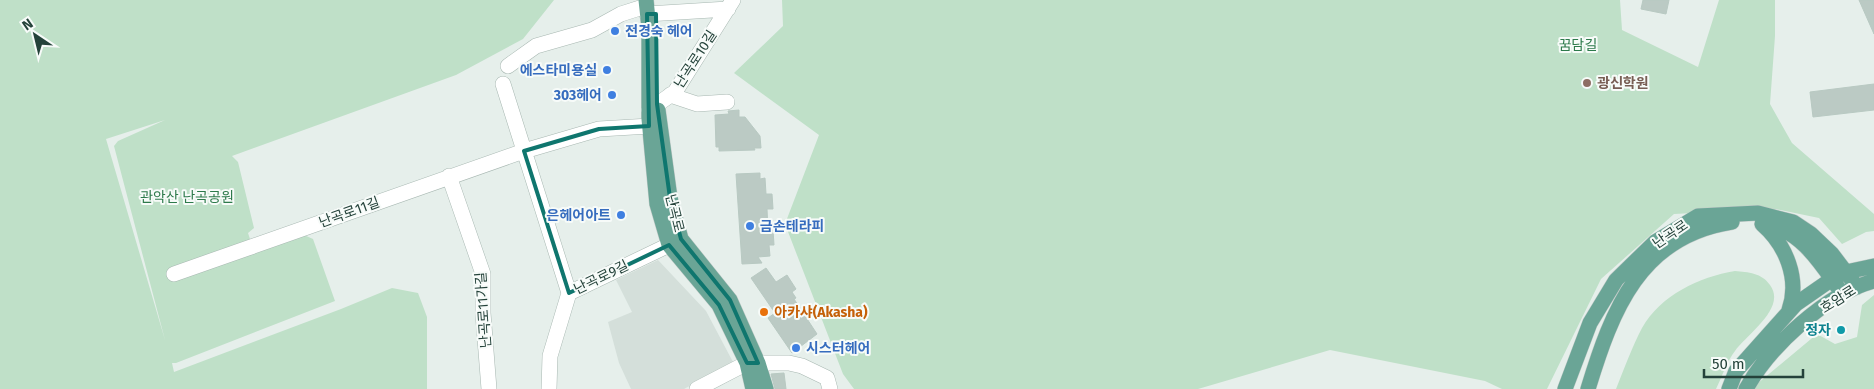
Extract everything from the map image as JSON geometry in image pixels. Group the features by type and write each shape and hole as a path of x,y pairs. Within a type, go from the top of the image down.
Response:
{"main road":[{"name":"난곡로","path":"650,7 652,113 657,204 669,245 719,305 766,389"},
{"name":"난곡로","path":"652,113 670,198 681,239 730,300 752,363 753,389"},
{"name":"난곡로","path":"1565,389 1590,323 1616,280 1656,242 1698,216 1758,213 1793,222 1812,234 1832,254 1857,287"},
{"name":"난곡로","path":"1588,389 1600,349 1629,286 1657,254 1678,240 1700,229 1736,221 1759,221 1788,232 1815,254 1842,293"},
{"path":"1759,221 1776,237 1789,263 1793,278 1792,302 1789,310"},
{"path":"1729,389 1736,371 1789,310 1832,278 1846,272 1874,266"},
{"name":"호암로","path":"1746,389 1766,360 1796,328 1842,293 1874,282"}],"street":[{"path":"508,66 536,46 592,30 620,14 650,7 731,4"},
{"name":"난곡로10길","path":"652,113 675,92 731,4"},
{"path":"503,84 569,293"},
{"path":"670,95 698,104 727,102"},
{"name":"난곡로11길","path":"174,274 449,176 524,151 652,113"},
{"name":"난곡로11가길","path":"449,176 483,274 483,313 489,389"},
{"name":"난곡로9길","path":"549,389 550,356 569,293 669,245"},
{"path":"697,389 752,363 789,363 802,366 827,378 830,389"}],"highlighted area":[{"path":"647,14 656,14 657,104 670,198 681,239 730,300 758,363 747,363 719,305 669,245 569,293 524,151 599,129 649,126"}],"shaded area":[{"path":"658,260 706,311 733,362 684,389 631,389 619,363 608,322 632,312 616,280"}],"green space":[{"name":"관악산 난곡공원","path":"0,0 554,0 523,39 456,75 232,156 238,162 254,228 248,233 254,251 304,235 313,239 335,301 172,363 174,372 392,288 418,293 427,317 427,389 0,389","holes":["165,120 118,141 114,146 165,340 106,139"]},
{"name":"꿈담길","path":"782,0 1620,0 1622,30 1698,67 1719,0 1775,0 1775,36 1770,104 1792,143 1874,214 1874,231 1866,232 1842,244 1819,218 1775,209 1674,214 1601,279 1547,389 1502,389 1485,381 1330,350 1198,389 854,389 843,374 785,224 819,135 734,73 783,26"},
{"path":"1735,271 1750,273 1767,281 1774,294 1773,303 1770,312 1732,355 1716,389 1616,389 1642,328 1659,306 1682,289 1695,283"},
{"path":"1874,295 1874,389 1751,389 1817,334 1835,344 1857,337 1862,305"}],"building":[{"path":"1643,0 1669,0 1666,14 1641,9"},
{"path":"1859,0 1874,0 1874,34"},
{"path":"1874,84 1874,110 1813,117 1810,92"},
{"path":"739,110 739,117 745,117 760,136 761,148 754,148 755,150 719,151 719,147 716,147 715,115 729,114 728,111"},
{"path":"760,173 760,179 765,178 766,194 772,194 773,209 767,209 768,231 773,230 774,245 769,245 770,256 758,257 762,263 742,264 736,174"},
{"path":"766,268 776,282 787,275 796,289 792,292 796,298 794,299 817,334 792,353 768,318 775,313 751,278"},
{"path":"784,373 786,389 775,389 771,374"}],"place":[{"name":"전경숙 헤어","path":"615,31"},
{"name":"에스타미용실","path":"607,70"},
{"name":"광신학원","path":"1587,83"},
{"name":"303헤어","path":"612,95"},
{"name":"은헤어아트","path":"621,215"},
{"name":"금손테라피","path":"750,226"},
{"name":"아카샤(Akasha)","path":"764,312"},
{"name":"정자","path":"1841,330"},
{"name":"시스터헤어","path":"796,348"}]}
